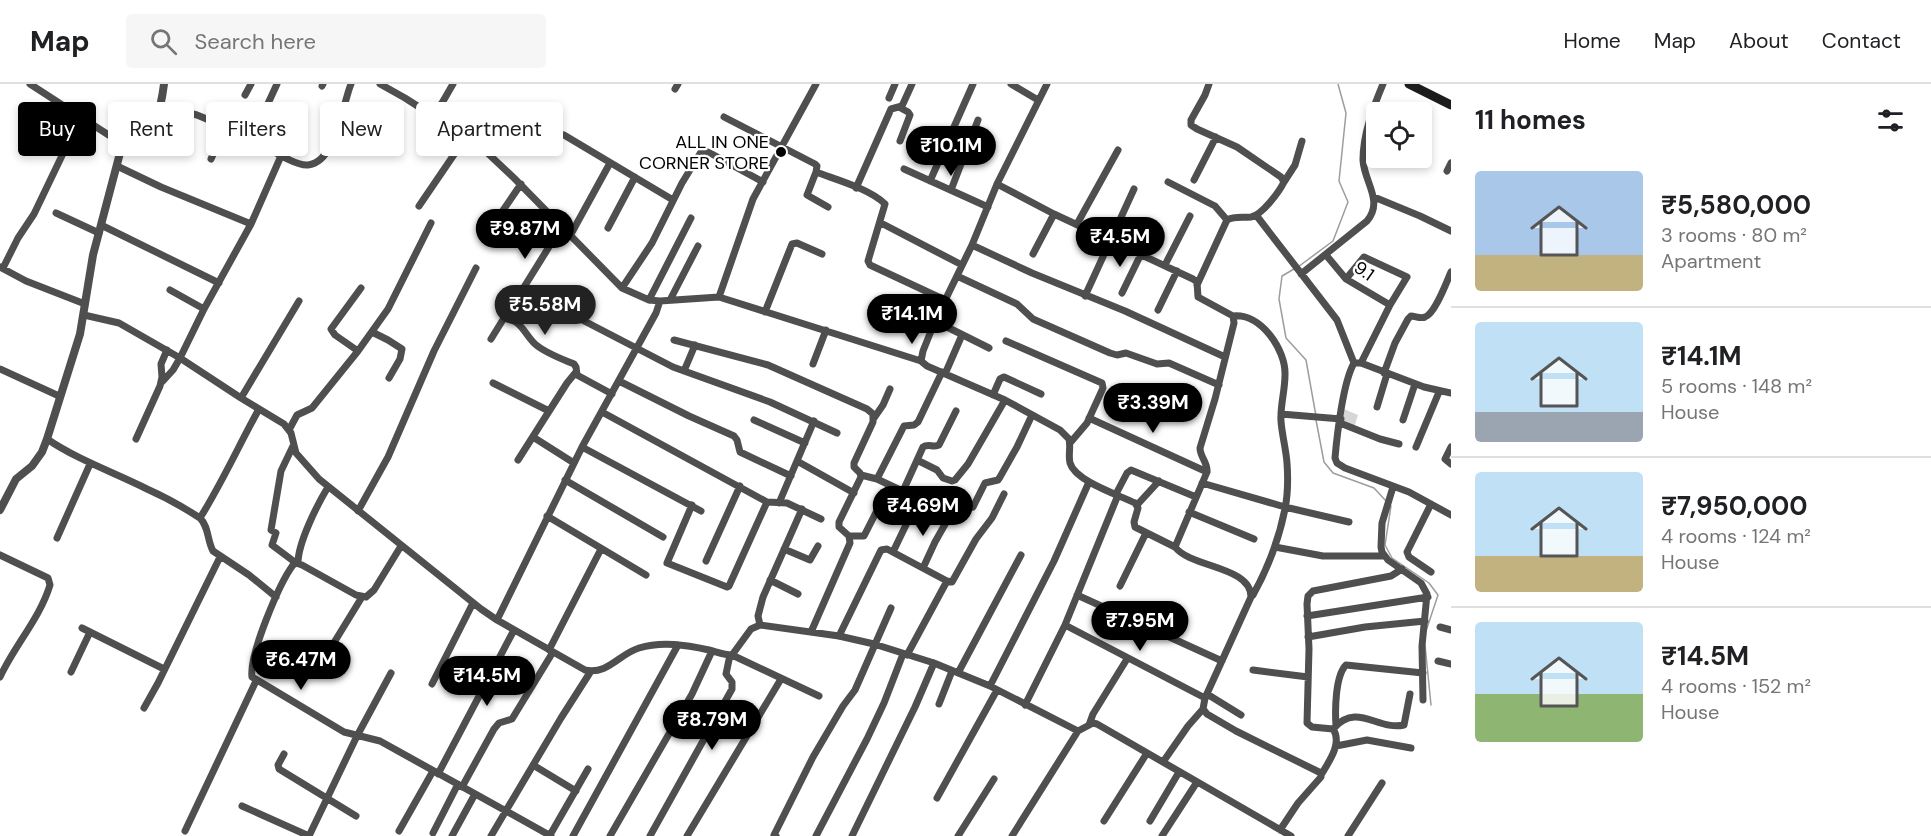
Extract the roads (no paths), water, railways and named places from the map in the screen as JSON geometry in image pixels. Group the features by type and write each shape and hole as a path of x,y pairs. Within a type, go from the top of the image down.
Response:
{"main road":[{"path":"1409,84 1451,105"}],"street":[{"path":"30,84 59,102"},
{"path":"162,102 164,84"},
{"path":"245,95 251,84"},
{"path":"269,102 277,84"},
{"path":"136,439 162,381 173,370 180,358 251,224 281,156 310,165 326,154 333,143 351,84"},
{"path":"380,84 416,105"},
{"path":"441,102 453,84"},
{"path":"719,297 753,199 816,84"},
{"path":"889,98 895,84"},
{"path":"899,107 912,84"},
{"path":"930,181 973,84"},
{"path":"1011,84 1038,100"},
{"path":"921,361 935,321 972,245 997,184 1047,84"},
{"path":"1209,84 1190,123 1195,128 1237,147 1281,177 1284,182"},
{"path":"1301,273 1371,217 1375,204 1364,167 1364,148 1372,112 1383,84"},
{"path":"856,188 893,107 899,107 908,112 910,116 900,141"},
{"path":"724,117 815,164 816,172 807,195 828,207"},
{"path":"951,190 978,120"},
{"path":"564,135 673,200"},
{"path":"1194,180 1216,137"},
{"path":"1163,762 1181,735 1203,709 1206,696 1275,548 1285,507 1287,461 1281,414 1286,375 1279,351 1273,340 1258,323 1244,316 1233,316 1200,299 1196,295 1197,285 1227,220 1233,217 1256,215 1273,198 1295,165 1302,141"},
{"path":"1077,224 1118,150"},
{"path":"622,288 652,243 673,200 703,151 763,182"},
{"path":"62,156 34,214 1,267 26,281 85,304"},
{"path":"0,510 16,479 32,466 42,452 47,439 74,354 84,315 93,255 120,156"},
{"path":"419,206 453,156"},
{"path":"491,156 571,234 622,288 650,300 660,301 719,297 921,361 1005,400 1060,430 1069,439 1070,464 1078,474 1089,482 1137,505"},
{"path":"571,234 610,163"},
{"path":"1447,171 1451,163"},
{"path":"117,166 251,224"},
{"path":"904,169 988,207"},
{"path":"816,172 856,188 885,204 868,261 870,265 945,300"},
{"path":"608,228 635,177"},
{"path":"1168,182 1215,206 1227,220"},
{"path":"495,222 521,184"},
{"path":"997,184 1177,271 1196,281 1197,285"},
{"path":"1085,296 1134,189"},
{"path":"1374,197 1451,231"},
{"path":"56,213 100,229 219,283"},
{"path":"1033,254 1054,213"},
{"path":"1256,215 1336,320 1357,363 1439,392 1451,393"},
{"path":"1165,265 1190,216"},
{"path":"650,300 691,218"},
{"path":"289,430 297,415 312,408 372,332 396,294 431,223"},
{"path":"881,223 962,266"},
{"path":"511,308 562,226"},
{"path":"765,312 792,244 797,243 822,254"},
{"path":"972,245 1225,357"},
{"path":"670,300 698,246"},
{"path":"1122,293 1141,254"},
{"name":"9.1","path":"1326,255 1346,279 1389,305"},
{"path":"1346,279 1364,257 1407,277 1347,380 1336,452 1337,463 1418,497 1451,515"},
{"path":"358,511 388,457 434,351 476,268"},
{"path":"1158,310 1177,271"},
{"path":"1377,407 1395,343 1408,319 1411,316 1425,318 1429,315 1451,272"},
{"path":"957,276 1014,302 1033,319 1117,356 1126,353 1157,364 1169,363 1219,385"},
{"path":"358,351 334,335 331,329 361,288"},
{"path":"170,290 204,309"},
{"path":"241,398 299,301"},
{"path":"497,620 565,480 656,313 660,301"},
{"path":"563,310 673,367 770,402 837,433"},
{"path":"84,315 119,323 180,358 284,424 289,430 292,446 303,463 328,487 473,603 497,620 578,666 591,671 603,669 637,648 660,644 678,645 731,655 819,696"},
{"path":"1175,547 1207,472 1200,448 1219,385 1234,323 1233,316"},
{"path":"491,339 504,318 509,318 526,330 536,345 573,364 581,379 612,394"},
{"path":"935,321 989,348"},
{"path":"813,364 826,330"},
{"path":"372,332 402,349 400,359 389,378"},
{"path":"877,479 904,426 918,422 962,335"},
{"path":"674,340 780,370 872,411 874,418"},
{"path":"1006,341 1102,383 1103,388 1089,418 1070,444"},
{"path":"684,371 695,345"},
{"path":"162,381 161,364 166,350"},
{"path":"0,369 59,396"},
{"path":"518,460 576,372"},
{"path":"993,395 1000,379 1004,376 1041,394"},
{"path":"619,381 734,436 740,452 791,476"},
{"path":"493,383 549,411"},
{"path":"1403,420 1415,384"},
{"path":"890,389 874,418 854,467 861,475 877,479 912,495 916,501 893,552"},
{"path":"1416,447 1439,392"},
{"path":"917,460 937,470 947,480 955,480 968,464 1005,400"},
{"path":"200,518 219,489 232,458 259,409"},
{"path":"903,491 925,446 939,445 956,411"},
{"path":"602,412 767,502 787,502 821,519"},
{"path":"973,507 985,483 998,480 1000,477 1032,414"},
{"path":"1281,414 1330,418 1380,439 1399,444"},
{"path":"1089,418 1207,472"},
{"path":"754,420 805,443"},
{"path":"779,503 814,421"},
{"path":"533,437 574,463"},
{"path":"47,439 90,464 147,488 200,518 206,526 209,545 213,551 249,575 276,597"},
{"path":"292,446 281,471 271,530 276,533 272,545 297,563 362,597"},
{"path":"582,447 701,511"},
{"path":"1451,447 1445,457 1445,460 1451,464"},
{"path":"797,461 854,493"},
{"path":"57,538 90,464"},
{"path":"1025,705 1065,626 1127,473 1131,470 1196,497"},
{"path":"861,475 838,525 849,536 864,536 890,485"},
{"path":"565,480 663,537"},
{"path":"1137,505 1159,481"},
{"path":"937,798 993,688 1089,482"},
{"path":"1203,483 1285,507 1349,522"},
{"path":"706,561 740,486"},
{"path":"328,487 319,502 302,543 297,563 290,569 276,597 252,663 251,674 256,681 289,698 344,732 380,741 551,836 588,769"},
{"path":"1393,487 1380,532 1381,547 1384,556 1421,583 1428,597 1422,646 1423,700"},
{"path":"839,636 883,548 947,581 954,580 976,538 992,518 1004,494"},
{"path":"692,506 667,563 728,587 767,502"},
{"path":"1431,504 1407,552 1409,557 1431,572"},
{"path":"1137,505 1138,512 1134,525 1194,559 1239,577 1247,583 1251,590 1251,597"},
{"path":"760,625 758,610 802,509"},
{"path":"1190,512 1254,539"},
{"path":"547,516 646,575"},
{"path":"923,568 934,542 948,519"},
{"path":"1120,586 1146,533"},
{"path":"811,632 848,548 849,536"},
{"path":"327,654 362,597 374,590 401,546"},
{"path":"784,549 810,560 818,546"},
{"path":"1275,548 1323,556 1384,556"},
{"path":"433,833 496,725 513,719 551,651 602,549"},
{"path":"0,555 48,578 50,585 39,612 0,677"},
{"path":"939,704 1021,555"},
{"path":"144,708 220,557"},
{"path":"1402,569 1391,576 1313,591 1307,600 1307,723 1312,727 1335,728 1354,716 1389,725 1404,725 1410,694"},
{"path":"770,580 798,594"},
{"path":"816,836 867,739 905,655 947,581"},
{"path":"1077,595 1222,661"},
{"path":"1307,616 1428,597"},
{"path":"432,684 473,603"},
{"path":"774,836 824,738 855,690 891,608"},
{"path":"1308,637 1365,627 1425,621"},
{"path":"650,836 732,689 732,682 726,674 731,655 751,629 760,625 839,636 874,644 934,663 993,688 1078,731"},
{"path":"1065,626 1241,715"},
{"path":"1440,627 1451,630"},
{"path":"82,628 165,669"},
{"path":"399,831 436,772 514,630"},
{"path":"71,672 90,632"},
{"path":"573,836 678,645"},
{"path":"610,836 692,693 711,651"},
{"path":"1089,725 1093,714 1127,659"},
{"path":"1438,661 1451,664"},
{"path":"852,836 934,663"},
{"path":"1280,830 1321,775 1336,746 1335,728 1339,682 1344,667 1349,665 1423,673"},
{"path":"1253,670 1308,677"},
{"path":"491,836 591,671"},
{"path":"242,806 309,836 357,736 391,673"},
{"path":"687,836 781,679"},
{"path":"184,831 256,681"},
{"path":"1203,709 1207,714 1236,731 1316,770 1321,775"},
{"path":"1012,836 1078,731 1089,725 1097,724 1290,836"},
{"path":"1336,746 1367,740 1411,748"},
{"path":"1104,821 1147,753"},
{"path":"284,754 278,766 279,769 356,816"},
{"path":"533,765 576,791"},
{"path":"1150,821 1179,772"},
{"path":"958,836 994,779"},
{"path":"1162,836 1197,782"},
{"path":"1348,836 1382,783"},
{"path":"452,836 475,794"},
{"path":"534,836 538,829"}],"waterway":[{"path":"1298,267 1333,241 1348,202 1339,181 1346,113 1338,84"},
{"path":"1294,269 1282,276 1279,299 1286,338 1306,360 1316,416"},
{"path":"1316,420 1324,462 1333,473 1374,488 1386,501"},
{"path":"1390,505 1385,545 1392,558 1429,583 1438,595 1426,631"},
{"path":"1425,645 1431,705"}],"place":[{"name":"ALL IN ONE CORNER STORE","path":"781,152"}]}
